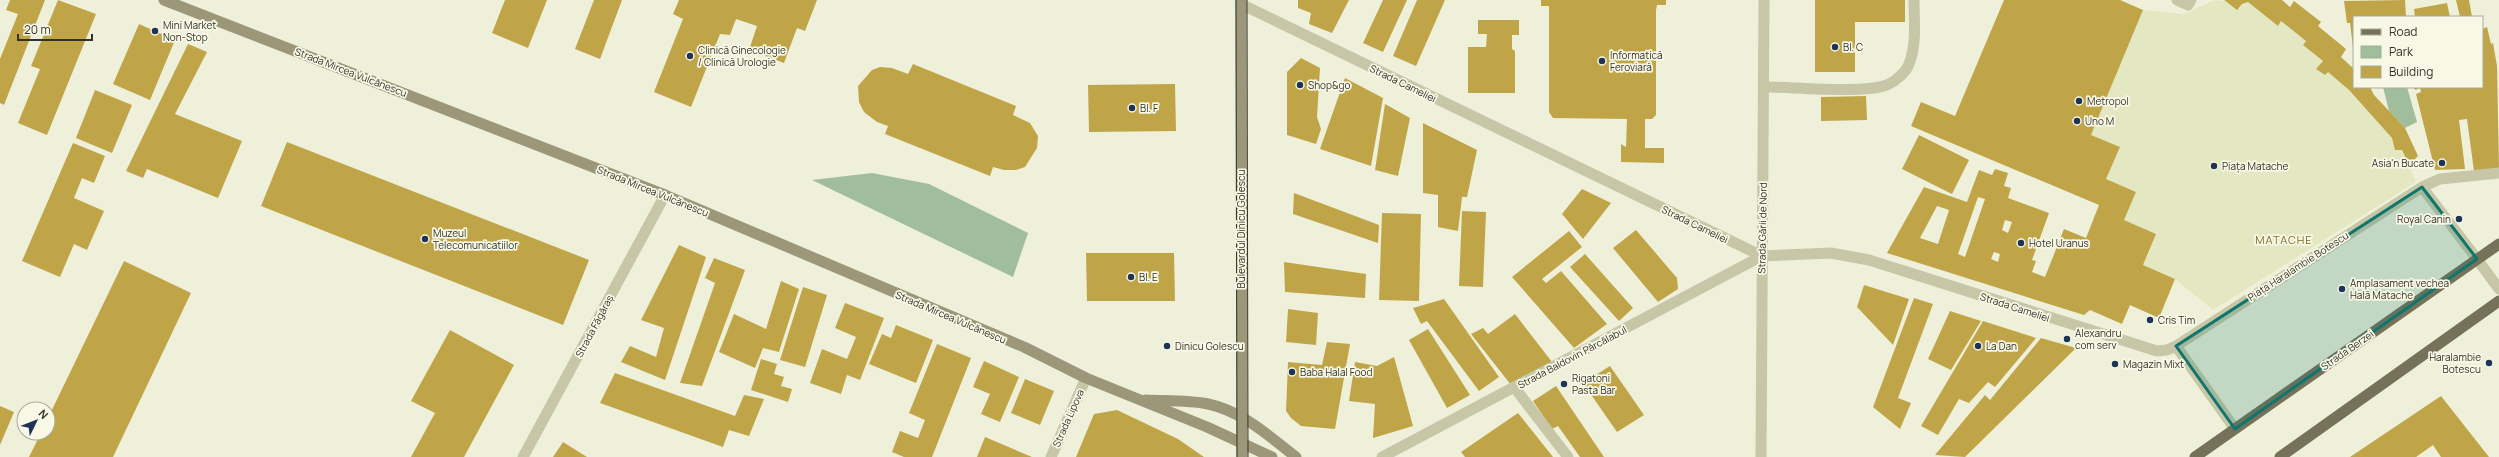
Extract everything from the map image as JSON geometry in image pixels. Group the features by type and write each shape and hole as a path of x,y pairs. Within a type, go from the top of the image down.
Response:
{"main road":[{"name":"Strada Mircea Vulcănescu","path":"164,0 665,195 1024,347 1086,378 1134,399 1207,427 1272,457"},
{"name":"Bulevardul Dinicu Golescu","path":"1241,2 1242,457"},
{"name":"Strada Berzei","path":"2196,457 2499,244"},
{"path":"2280,457 2499,301"},
{"name":"Strada Mircea Vulcănescu","path":"1134,399 1208,404 1242,417 1296,457"}],"street":[{"name":"Strada Gării de Nord","path":"1761,457 1764,0"},
{"path":"1764,86 1866,88 1887,85 1899,78 1909,65 1914,44 1914,0"},
{"path":"2177,0 2190,2"},
{"name":"Strada Cameliei","path":"1241,2 1762,256 1813,253 1853,256 2145,348 2167,350 2176,346"},
{"name":"Piața Haralambie Botescu","path":"2176,346 2422,187 2440,179 2499,174"},
{"path":"2422,187 2499,289"},
{"name":"Strada Făgăraș","path":"523,457 665,195"},
{"name":"Strada Baldovin Pârcălabul","path":"1382,457 1762,256"},
{"path":"2176,346 2235,429"},
{"name":"Strada Lipova","path":"1051,457 1086,378"},
{"path":"1514,387 1568,457"}],"highlighted area":[{"path":"2422,187 2477,259 2235,429 2176,346"}],"green space":[{"path":"2383,88 2407,88 2417,122 2405,128 2389,111"},
{"path":"872,173 929,184 1028,233 1013,277 812,180"}],"shaded area":[{"path":"2215,0 2242,4 2248,2 2278,26 2281,21 2306,41 2303,45 2323,61 2317,69 2325,75 2328,72 2349,90 2392,138 2395,150 2402,150 2416,182 2213,310 2175,279 2143,265 2156,234 2124,220 2136,192 2106,179 2119,147 2091,135 2143,10 2183,14"}],"building":[{"path":"10,0 45,0 4,105 0,103 0,59 18,14 6,10"},
{"path":"58,0 96,14 47,135 18,123 40,69 31,66"},
{"path":"505,0 547,0 528,48 492,33"},
{"path":"594,0 622,0 600,59 575,49"},
{"name":"Clinică Ginecologie / Clinică Urologie","path":"679,0 817,0 805,31 797,28 784,63 749,50 757,26 736,19 730,35 720,34 691,107 654,92 683,19 673,14"},
{"path":"1298,0 1349,0 1332,33 1309,24 1311,13 1298,8"},
{"path":"1383,0 1407,0 1383,52 1363,43"},
{"path":"1417,0 1445,0 1416,66 1393,56"},
{"name":"Informatică Feroviară","path":"1541,0 1666,0 1666,5 1657,5 1656,10 1656,115 1652,119 1645,119 1645,148 1664,148 1664,163 1621,162 1621,144 1626,147 1627,119 1553,118 1549,112 1549,6 1541,6"},
{"name":"Bl. C","path":"1815,0 1905,0 1905,22 1855,22 1855,72 1815,72"},
{"path":"2004,0 2120,0 2143,10 2091,135 2120,147 2106,179 2136,192 2124,220 2156,234 2143,265 2175,279 2159,318 2130,305 2122,324 2090,310 2084,315 1887,253 1924,187 1967,202 1979,170 1992,175 1995,169 2008,173 2004,186 2011,188 2008,198 2049,213 2032,260 2036,261 2032,272 2045,277 2064,229 2086,238 2099,205 1911,126 1921,102 1955,116","holes":["1978,197 1985,199 1965,257 1958,254","1937,206 1949,210 1938,244 1920,238","2005,220 2012,222 2008,233 2002,230","1994,252 2000,254 1998,262 1991,259"]},
{"path":"2224,0 2282,0 2290,7 2294,1 2321,22 2318,26 2346,49 2341,57 2353,68 2353,88 2370,88 2374,95 2405,128 2418,156 2409,165 2402,150 2395,150 2392,138 2349,90 2328,72 2325,75 2316,69 2323,61 2303,45 2306,41 2281,21 2278,26 2248,2 2242,4 2237,10"},
{"path":"2405,0 2406,16 2353,16 2353,47 2350,23 2347,23 2344,1"},
{"path":"2456,0 2469,0 2472,16 2460,16"},
{"path":"2447,3 2450,16 2415,16 2414,9"},
{"path":"1478,20 1519,20 1519,35 1512,35 1512,49 1515,51 1515,93 1468,93 1468,47 1486,47 1487,34 1478,34"},
{"path":"139,24 175,40 150,100 113,84"},
{"path":"2487,27 2491,44 2493,43 2497,66 2499,168 2474,171 2467,119 2459,120 2465,169 2435,170 2416,94 2421,92 2420,88 2483,88 2483,29"},
{"path":"188,44 207,52 175,114 242,141 218,198 147,169 143,178 126,171"},
{"path":"1301,58 1320,68 1317,117 1321,129 1316,144 1287,135 1287,72"},
{"path":"913,64 1016,106 1013,115 1030,123 1038,136 1037,148 1025,167 1016,170 1004,170 993,167 990,176 885,134 888,126 877,122 864,112 859,102 858,86 872,70 880,67 892,68 908,74"},
{"path":"1345,78 1383,98 1371,166 1320,149"},
{"name":"Bl. F","path":"1175,84 1176,131 1089,132 1088,85"},
{"path":"95,90 132,105 112,153 76,138"},
{"path":"1866,96 1867,120 1821,121 1821,97"},
{"path":"1385,104 1410,118 1398,176 1375,170"},
{"path":"1423,123 1477,150 1467,197 1462,197 1458,231 1438,227 1438,195 1423,193"},
{"path":"1919,135 1969,160 1952,194 1902,169"},
{"path":"287,142 589,260 563,325 261,206"},
{"path":"73,143 105,156 94,183 82,178 74,198 104,211 87,250 74,244 60,277 22,261"},
{"path":"1582,189 1611,203 1583,239 1562,214"},
{"path":"1294,193 1379,225 1378,243 1293,214"},
{"path":"1462,211 1486,212 1483,287 1459,286"},
{"path":"1382,213 1421,214 1419,301 1379,300"},
{"path":"1636,230 1677,278 1678,289 1658,302 1613,248"},
{"path":"1569,231 1582,247 1542,279 1546,283 1561,271 1607,324 1574,348 1512,277"},
{"path":"679,245 706,257 665,380 621,362 630,346 656,357 664,328 641,320"},
{"name":"Bl. E","path":"1086,253 1174,253 1175,301 1087,301"},
{"path":"1585,254 1633,308 1619,321 1570,267"},
{"path":"714,258 745,270 702,386 680,383 715,283 705,278"},
{"path":"124,261 191,293 113,457 29,457 37,441 56,441 56,401"},
{"path":"1284,262 1366,274 1365,298 1285,292"},
{"path":"781,281 799,289 779,352 763,348 755,368 719,352 734,314 766,329"},
{"path":"1864,285 1909,299 1893,345 1857,307"},
{"path":"803,287 827,295 805,367 780,360"},
{"path":"1914,298 1933,304 1898,398 1911,403 1900,429 1873,407"},
{"path":"1444,299 1499,377 1479,391 1427,321 1421,324 1413,308"},
{"path":"845,303 884,318 860,380 847,375 841,394 810,383 822,349 847,359 856,337 835,328"},
{"path":"1288,309 1318,313 1316,345 1286,342"},
{"path":"1950,311 1981,321 1951,370 1928,359"},
{"path":"1515,314 1552,362 1511,385 1471,334 1483,328 1488,334"},
{"path":"1983,321 2036,338 1995,387 1988,382 1969,403 1959,399 1938,435 1921,426"},
{"path":"896,325 933,340 916,383 869,364 882,334 891,338"},
{"path":"1428,329 1470,395 1447,408 1409,340"},
{"path":"450,330 514,365 464,457 411,457 435,413 411,401"},
{"path":"2041,338 2076,348 1965,457 1935,455 1985,395 1990,400"},
{"path":"1327,342 1350,344 1335,429 1301,426 1291,418 1286,411 1288,362 1322,365"},
{"path":"937,344 971,358 932,457 904,457 892,452 900,431 918,438 925,420 909,413"},
{"path":"1394,357 1413,426 1373,438 1375,404 1349,401 1355,362 1377,366"},
{"path":"761,359 777,364 774,374 784,377 781,386 792,389 788,402 751,390"},
{"path":"984,361 1019,377 1000,422 981,414 990,394 973,387"},
{"path":"1610,366 1644,415 1617,432 1583,383"},
{"path":"615,373 735,416 744,395 764,399 749,436 729,430 723,447 600,403"},
{"path":"1025,379 1054,391 1040,425 1011,413"},
{"path":"1556,386 1604,457 1580,457 1558,426 1552,429 1533,401"},
{"path":"2441,396 2489,457 2441,457 2433,445 2416,457 2350,457"},
{"path":"0,406 14,412 0,445"},
{"path":"1117,410 1178,439 1204,457 1076,457 1094,414"},
{"path":"1518,413 1553,457 1465,457 1461,452"},
{"path":"985,437 1032,457 977,457"},
{"path":"563,442 587,457 553,457"}],"tram line":[{"path":"1236,0 1237,457"},
{"path":"1247,0 1248,457"}],"place":[{"name":"Mini Market Non-Stop","path":"155,31"},
{"name":"Bl. C","path":"1835,47"},
{"name":"Clinică Ginecologie / Clinică Urologie","path":"690,56"},
{"name":"Informatică Feroviară","path":"1602,61"},
{"name":"Shop&go","path":"1300,85"},
{"name":"Metropol","path":"2079,101"},
{"name":"Bl. F","path":"1132,108"},
{"name":"Uno M","path":"2077,121"},
{"name":"Asia'n Bucate","path":"2442,163"},
{"name":"Piața Matache","path":"2214,166"},
{"name":"Royal Canin","path":"2459,219"},
{"name":"Muzeul Telecomunicatiilor","path":"425,239"},
{"name":"Hotel Uranus","path":"2021,243"},
{"name":"Bl. E","path":"1131,277"},
{"name":"Amplasament vechea Hală Matache","path":"2342,289"},
{"name":"Cris Tim","path":"2150,320"},
{"name":"Alexandru com serv","path":"2067,339"},
{"name":"Dinicu Golescu","path":"1167,346"},
{"name":"La Dan","path":"1978,346"},
{"name":"Haralambie Botescu","path":"2489,363"},
{"name":"Magazin Mixt","path":"2115,364"},
{"name":"Baba Halal Food","path":"1292,372"},
{"name":"Rigatoni Pasta Bar","path":"1564,384"}],"district":[{"name":"MATACHE","path":"2284,240"}]}
